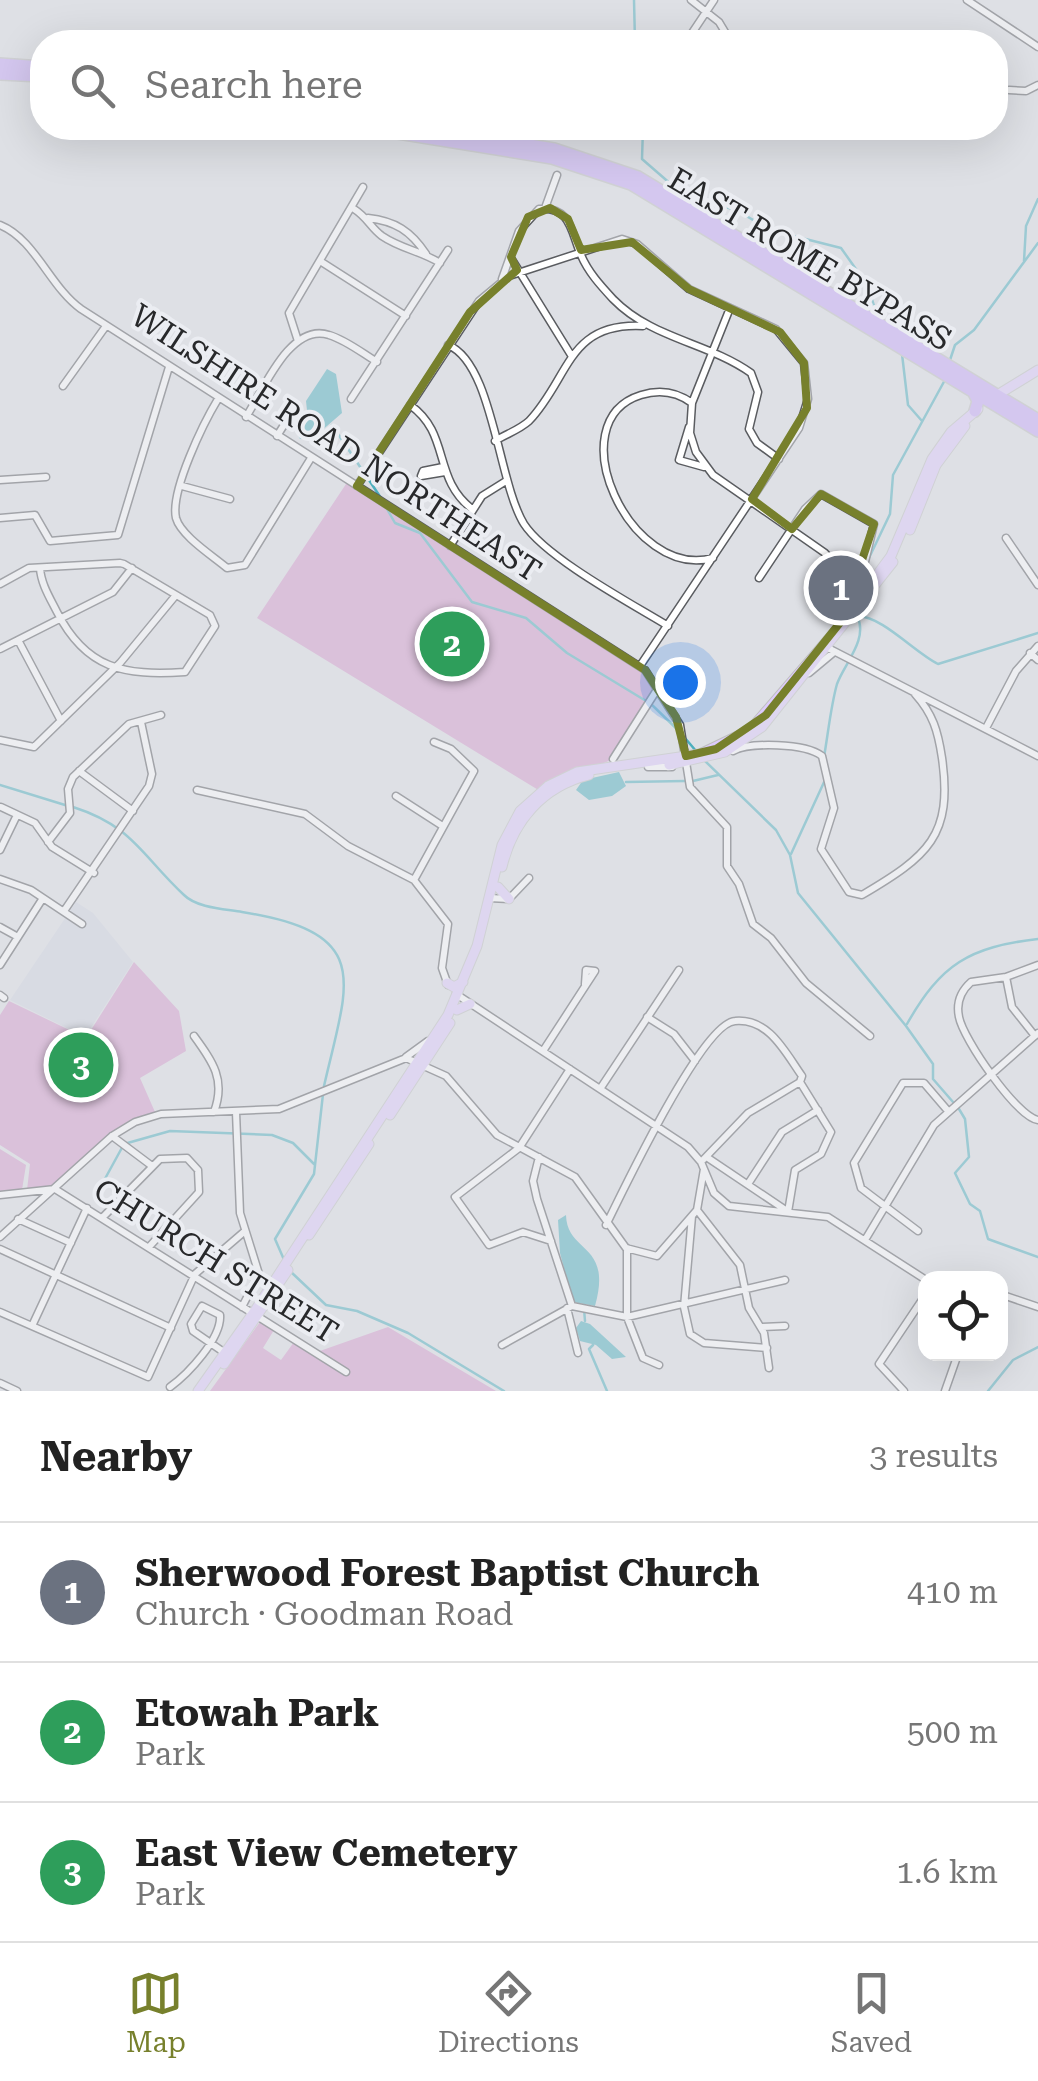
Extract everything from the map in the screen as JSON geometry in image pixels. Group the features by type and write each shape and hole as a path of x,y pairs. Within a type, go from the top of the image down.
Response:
{"highway":[{"path":"0,64 30,66"},
{"path":"0,74 30,75"},
{"name":"EAST ROME BYPASS","path":"441,140 552,158 621,179 973,391 978,402 995,399 1038,420"},
{"name":"EAST ROME BYPASS","path":"496,140 571,153 638,177 995,399 1038,431"}],"main road":[{"path":"700,757 717,756 755,739 830,650 902,548 942,455 995,399 1038,370"},
{"path":"421,1064 437,1034 464,999 464,980 497,901 514,832 542,797 582,776 686,765 750,730 830,650"},
{"path":"201,1391 256,1315 464,999 497,901 507,833 539,792 583,770 686,765"},
{"path":"446,983 456,986 464,980"}],"street":[{"path":"692,0 722,30"},
{"path":"694,30 714,0"},
{"path":"967,0 1038,46"},
{"path":"1009,90 1026,91 1038,85"},
{"path":"501,280 528,217 544,208 556,175"},
{"path":"298,340 289,314 354,209 363,187"},
{"path":"544,208 568,219 596,280 633,322 740,366 756,380 757,396 749,428 758,443 779,459"},
{"path":"354,209 368,218 378,234 410,253 426,254"},
{"path":"368,218 388,220 417,238 426,254 440,263"},
{"name":"WILSHIRE ROAD NORTHEAST","path":"0,225 19,237 60,293 106,326 640,666 680,724 691,788 727,827 727,866 739,884 753,924 768,934 806,983 870,1036"},
{"path":"357,486 479,301 501,280 519,271 616,239 632,242 679,284 780,332 804,363 807,408 779,459 640,666"},
{"path":"351,399 448,250"},
{"path":"511,257 571,355"},
{"path":"320,262 406,316"},
{"path":"705,467 692,443 692,403 730,308"},
{"path":"495,441 529,420 571,355 596,334 633,322"},
{"path":"63,386 106,326"},
{"path":"246,417 298,340 323,333 377,362"},
{"path":"448,345 471,363 506,480 524,524 540,542 668,626"},
{"path":"0,518 35,515 50,541 118,534 169,366"},
{"path":"692,403 670,393 631,399 610,416 604,440 611,483 632,527 654,547 690,558 714,557"},
{"path":"218,399 195,439 176,514 181,527 227,568 238,570 249,559 311,458"},
{"path":"410,404 432,426 452,491 472,509"},
{"path":"277,436 296,406"},
{"path":"690,426 678,460 705,467 825,553 865,596"},
{"path":"682,442 692,443"},
{"path":"0,480 46,477"},
{"path":"450,546 486,492 506,480"},
{"path":"182,486 230,500"},
{"path":"759,578 811,500 821,494 874,524 862,572 854,584"},
{"path":"1006,538 1038,585"},
{"path":"690,558 699,566 700,578"},
{"path":"0,584 26,569 40,568 120,563 214,620 214,628 185,672 115,668 80,649 60,618 40,568"},
{"path":"0,649 113,592 132,568"},
{"path":"0,740 32,748 115,668 176,594"},
{"path":"18,640 49,706 61,720"},
{"path":"986,728 1011,678 1038,646"},
{"path":"830,650 1038,756"},
{"path":"1030,653 1038,660"},
{"path":"613,759 658,688"},
{"path":"755,739 807,748 822,756 834,812 821,849 849,892 862,895 924,850 945,816 946,790 937,729 914,694"},
{"path":"48,842 70,812 68,785 79,771 128,724 161,715"},
{"path":"64,911 94,873 152,774 141,722"},
{"path":"414,880 474,771 451,749 434,742"},
{"path":"79,771 133,812"},
{"path":"197,790 301,812 348,846 414,880 438,907 449,928 442,964 446,983 464,999 656,1125 704,1163 748,1184 788,1212"},
{"path":"396,796 441,825"},
{"path":"1,806 38,826 48,842 94,873"},
{"path":"0,850 17,815"},
{"path":"497,901 529,878"},
{"path":"0,879 43,898 82,924"},
{"path":"0,965 43,898"},
{"path":"0,926 18,938"},
{"path":"1038,965 1006,977 971,982 959,998 962,1028 1020,1111 1038,1120"},
{"path":"600,1089 679,970"},
{"path":"863,1239 932,1128 1036,1035 1012,1008 1006,977"},
{"path":"543,1051 584,984"},
{"path":"647,1017 674,1034 696,1061"},
{"path":"606,1225 656,1125 723,1024 753,1023 773,1037 802,1076 800,1082 748,1113 704,1163 684,1307 690,1334 697,1341 767,1348"},
{"path":"0,1237 112,1136 151,1116 288,1106 403,1058 437,1034"},
{"path":"194,1036 219,1075 222,1089 214,1112"},
{"path":"403,1058 446,1076 486,1126 581,1183 606,1225 626,1248 656,1256 695,1212"},
{"path":"550,1241 523,1232 490,1245 455,1200 456,1194 519,1148 570,1069"},
{"path":"788,1212 795,1170 821,1154 832,1138 800,1082"},
{"path":"918,1232 854,1178 856,1156 903,1083 924,1083 948,1111"},
{"path":"748,1184 782,1132 818,1110"},
{"path":"236,1112 239,1202 259,1278 242,1307"},
{"path":"112,1136 152,1166"},
{"path":"102,1218 152,1166 165,1157 183,1156 198,1170 201,1183 197,1195 148,1247"},
{"path":"539,1158 533,1182 569,1306 578,1352"},
{"path":"704,1163 714,1193 733,1208 828,1218 918,1275"},
{"name":"CHURCH STREET","path":"0,1194 55,1189 346,1372"},
{"path":"32,1326 87,1208"},
{"path":"695,1212 735,1256 762,1327 769,1368"},
{"path":"18,1219 71,1243"},
{"path":"0,1312 148,1377 194,1276 246,1231"},
{"path":"626,1248 627,1317 643,1358 659,1365"},
{"path":"0,1249 171,1328"},
{"path":"502,1345 569,1306 627,1317 684,1307 786,1280"},
{"path":"1008,1297 1038,1307"},
{"path":"170,1387 185,1376 209,1342 216,1332 221,1317 204,1306 194,1318 193,1330 209,1342 228,1354"},
{"path":"904,1391 879,1364 918,1306"},
{"path":"762,1327 785,1326"},
{"path":"945,1391 956,1361"},
{"path":"2,1387 17,1391"}],"highlighted area":[{"path":"550,208 568,219 581,250 632,242 689,289 780,332 804,363 807,408 752,499 792,529 821,494 874,524 854,584 863,594 766,715 716,749 686,756 676,717 645,670 357,486 470,312 517,270 511,257 528,217"}],"shaded area":[{"path":"348,481 640,666 658,688 613,759 540,791 257,618"},
{"path":"76,902 93,913 133,962 85,1037 10,1000"},
{"path":"134,962 179,1011 186,1051 140,1078 155,1112 113,1131 52,1187 27,1190 30,1164 0,1145 0,1015 9,1001 86,1038"},
{"path":"0,1149 26,1165 22,1190 0,1192"},
{"path":"260,1322 274,1330 263,1348 281,1360 294,1342 317,1352 388,1327 496,1391 210,1391"}],"water":[{"path":"327,369 336,374 342,413 312,439 300,439 296,432 308,420 306,401"},
{"path":"619,772 626,786 612,796 589,800 576,790 583,780"},
{"path":"566,1215 573,1237 588,1251 598,1270 595,1306 573,1302 560,1253 558,1220"},
{"path":"581,1321 590,1324 626,1357 612,1359 596,1345 580,1341 576,1328"}],"waterway":[{"path":"634,0 635,30"},
{"path":"643,140 642,159 680,192 738,211 770,230 841,248 868,286 878,319"},
{"path":"1024,261 1026,226 1038,199"},
{"path":"950,360 955,345 974,330 1038,243"},
{"path":"902,354 908,405 922,421"},
{"path":"868,560 890,514 893,475 946,378"},
{"path":"332,425 381,498"},
{"path":"387,509 395,523 420,533 472,602 526,618 567,653 651,704 680,732"},
{"path":"824,757 837,684 858,642 857,616 867,602"},
{"path":"858,616 878,622 938,664 1038,633"},
{"path":"685,738 696,751"},
{"path":"705,761 776,830 790,855 798,893 906,1026 933,1064 933,1079 953,1102"},
{"path":"693,781 718,775"},
{"path":"791,854 825,780"},
{"path":"626,782 685,781"},
{"path":"0,785 65,805"},
{"path":"73,807 123,833 196,903 285,921 314,933 333,949 342,967 344,990 324,1086"},
{"path":"907,1024 932,987 959,962 993,947 1038,939"},
{"path":"285,1262 275,1239 314,1174 323,1094"},
{"path":"959,1109 965,1119 969,1157 955,1173 970,1204 980,1211 988,1239 1038,1257"},
{"path":"101,1186 124,1144 170,1131 272,1135 293,1143 314,1164"},
{"path":"291,1272 326,1305 357,1311 408,1333 504,1391"},
{"path":"584,1309 585,1321"},
{"path":"593,1345 589,1349 607,1391"},
{"path":"988,1391 1013,1360 1038,1347"}],"place":[{"name":"Sherwood Forest Baptist Church","path":"841,588"},
{"name":"Etowah Park","path":"452,644"},
{"name":"East View Cemetery","path":"81,1065"}]}
